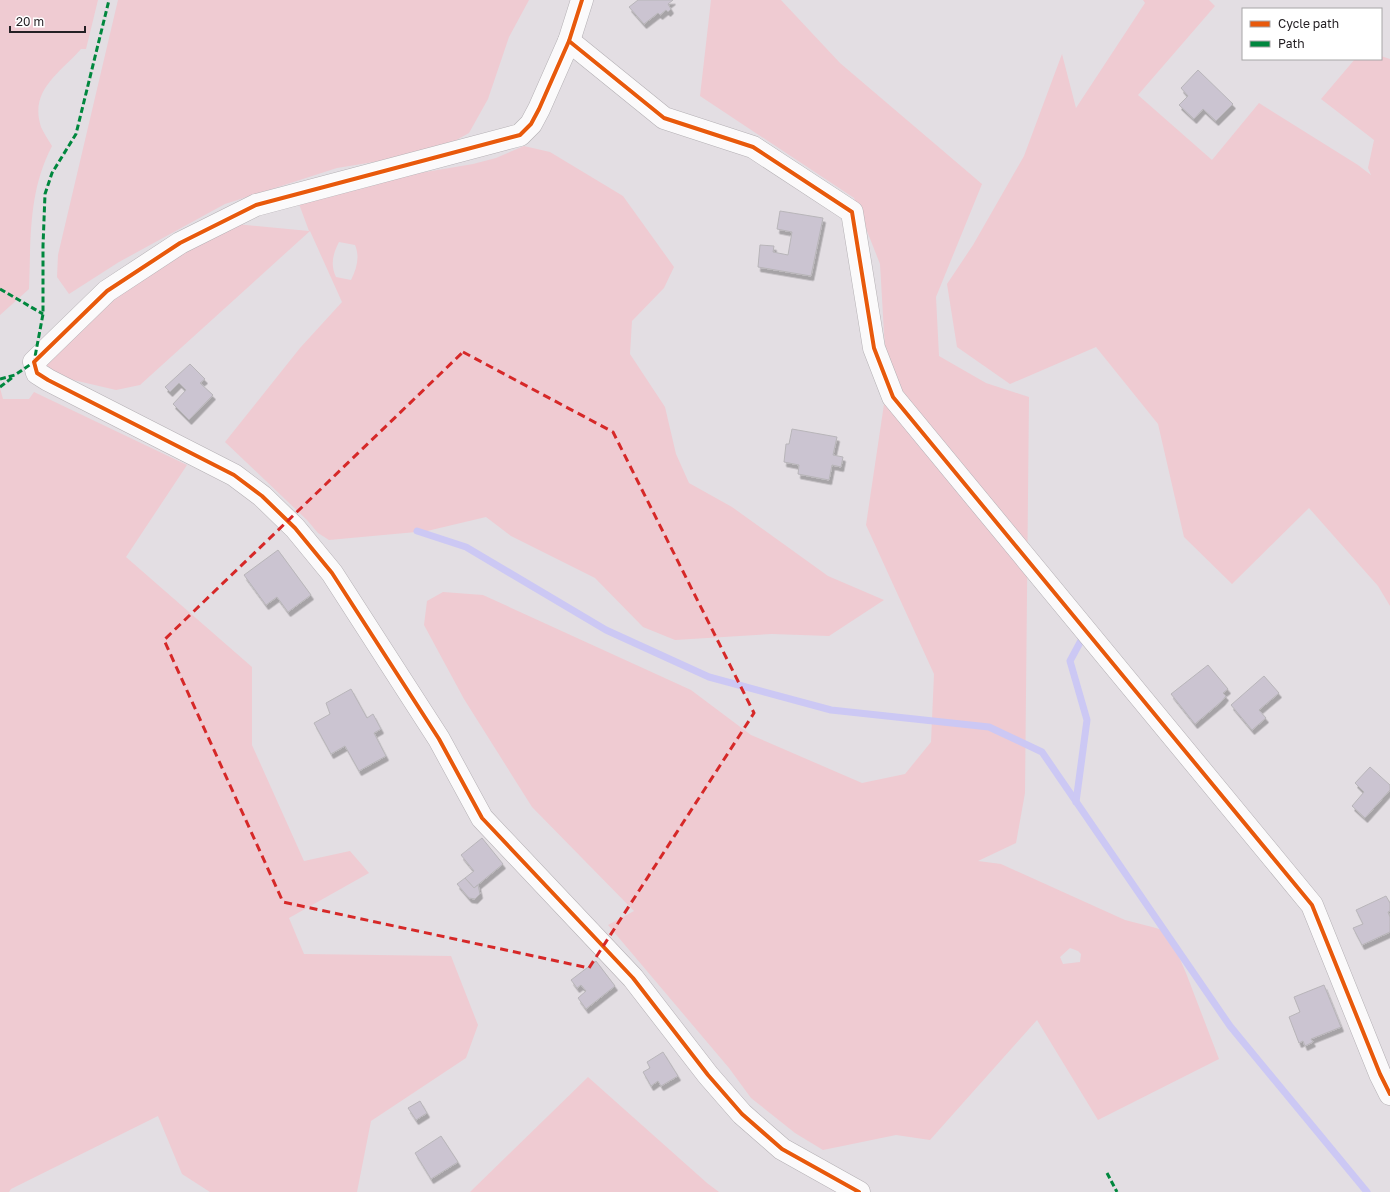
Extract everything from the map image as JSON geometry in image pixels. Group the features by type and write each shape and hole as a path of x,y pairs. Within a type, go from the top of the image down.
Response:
{"street":[{"path":"582,0 569,41 531,124 520,135 256,205 180,243 107,291 34,362 36,373 234,475 262,496 295,528 332,573 440,739 482,818 633,978 708,1075 742,1114 782,1149 859,1192"},
{"path":"569,41 664,118 753,148 852,212 874,348 893,398 1312,905 1380,1074 1390,1094"}],"highlighted area":[{"path":"463,352 613,432 754,713 589,968 283,902 164,640"}],"shaded area":[{"path":"0,0 98,0 86,49 81,49 56,74 43,92 39,103 38,114 41,127 52,146 44,163 32,216 29,289 0,315"},
{"path":"118,0 529,0 509,37 488,99 469,133 435,152 337,168 225,204 119,262 69,294 57,277 58,255"},
{"path":"711,0 781,0 840,63 982,184 936,297 939,356 986,383 1029,397 1025,793 1016,843 978,861 1001,864 1125,920 1168,932 1186,973 1219,1059 1098,1120 1037,1020 930,1140 896,1135 823,1150 795,1133 751,1098 729,1068 608,925 634,911 532,807 464,699 424,625 427,601 443,592 483,595 691,690 751,735 862,783 905,774 931,742 934,674 866,525 887,384 880,264 854,198 700,96","holes":["1070,948 1081,954 1080,962 1063,964 1060,957"]},
{"path":"1143,0 1209,0 1215,6 1138,95 1212,160 1259,103 1358,165 1371,175 1368,168 1374,140 1321,99 1354,60 1382,60 1382,56 1390,59 1390,606 1378,586 1309,508 1232,584 1184,537 1158,424 1096,347 1010,384 957,347 947,284 973,245 1024,156 1062,54 1076,108 1145,3"},
{"path":"524,146 550,152 623,196 674,267 664,288 632,321 630,354 665,407 676,454 689,483 732,507 828,576 884,600 829,636 772,634 675,640 643,627 595,578 511,536 486,517 427,531 329,540 318,533 307,520 225,442 300,348 342,302 310,231 140,385 116,390 52,375 43,365 67,329 185,247 236,224 309,231 299,204 364,188 396,177 473,164 496,158","holes":["339,242 355,245 357,249 357,262 351,280 336,277 333,268 333,259"]},
{"path":"0,388 3,399 29,399 34,392 187,465 126,557 252,667 252,745 304,861 350,851 369,873 289,918 304,954 451,956 478,1025 466,1058 371,1121 357,1192 210,1192 182,1174 158,1116 11,1189 9,1192 0,1192"},
{"path":"588,1077 707,1183 719,1192 470,1192"}],"building":[{"path":"638,0 673,0 668,4 671,9 668,12 666,10 660,15 658,13 644,24 629,7"},
{"path":"1198,70 1233,104 1216,121 1203,109 1194,119 1179,105 1188,96 1181,88"},
{"path":"780,211 823,218 811,276 758,267 760,245 774,246 773,252 788,255 792,232 777,229"},
{"path":"190,364 205,379 200,383 213,395 189,420 173,404 186,390 179,383 170,392 165,387"},
{"path":"792,429 837,437 833,455 843,457 841,467 832,465 829,480 798,474 799,465 784,462 786,444 789,444"},
{"path":"278,550 311,595 288,612 277,597 266,605 244,575"},
{"path":"1208,665 1228,689 1223,693 1226,696 1222,701 1195,724 1171,694"},
{"path":"1264,676 1279,693 1259,710 1266,718 1252,730 1231,705"},
{"path":"351,689 367,718 373,714 381,729 374,733 386,756 359,771 345,746 331,754 314,723 330,714 326,703"},
{"path":"1370,767 1390,785 1390,790 1365,818 1352,806 1364,792 1355,783"},
{"path":"482,838 503,864 474,888 465,878 474,871 461,855"},
{"path":"465,878 474,888 478,885 480,894 475,899 469,898 457,884"},
{"path":"1386,896 1390,903 1390,911 1388,912 1390,917 1390,932 1362,945 1353,928 1363,924 1356,910"},
{"path":"596,961 615,986 586,1009 578,998 586,991 581,985 577,988 571,980"},
{"path":"1324,985 1341,1027 1311,1039 1313,1042 1305,1046 1303,1041 1299,1043 1289,1017 1300,1012 1294,997"},
{"path":"663,1052 678,1076 661,1086 658,1081 651,1086 643,1072 650,1068 647,1062"},
{"path":"420,1101 427,1113 416,1120 408,1108"},
{"path":"441,1136 458,1162 431,1179 415,1153"}],"waterway":[{"path":"417,531 466,547 606,630 709,677 831,710 989,727 1042,752 1230,1026 1367,1192"},
{"path":"1076,802 1087,720 1070,661 1084,635"}],"marked path":[{"path":"0,379 15,375 34,362 43,314 45,194 52,173 76,134 109,0"},
{"path":"0,289 43,314"},
{"path":"0,387 13,377"},
{"path":"1107,1173 1117,1192"}],"cycle path":[{"path":"582,0 569,41 539,109 531,124 520,135 256,205 180,243 107,291 34,362 37,373 48,380 234,475 262,496 295,528 332,573 439,739 482,818 633,978 708,1075 742,1114 782,1149 859,1192"},
{"path":"569,41 664,118 753,147 852,212 874,348 893,397 1312,905 1380,1074 1390,1094"}]}
